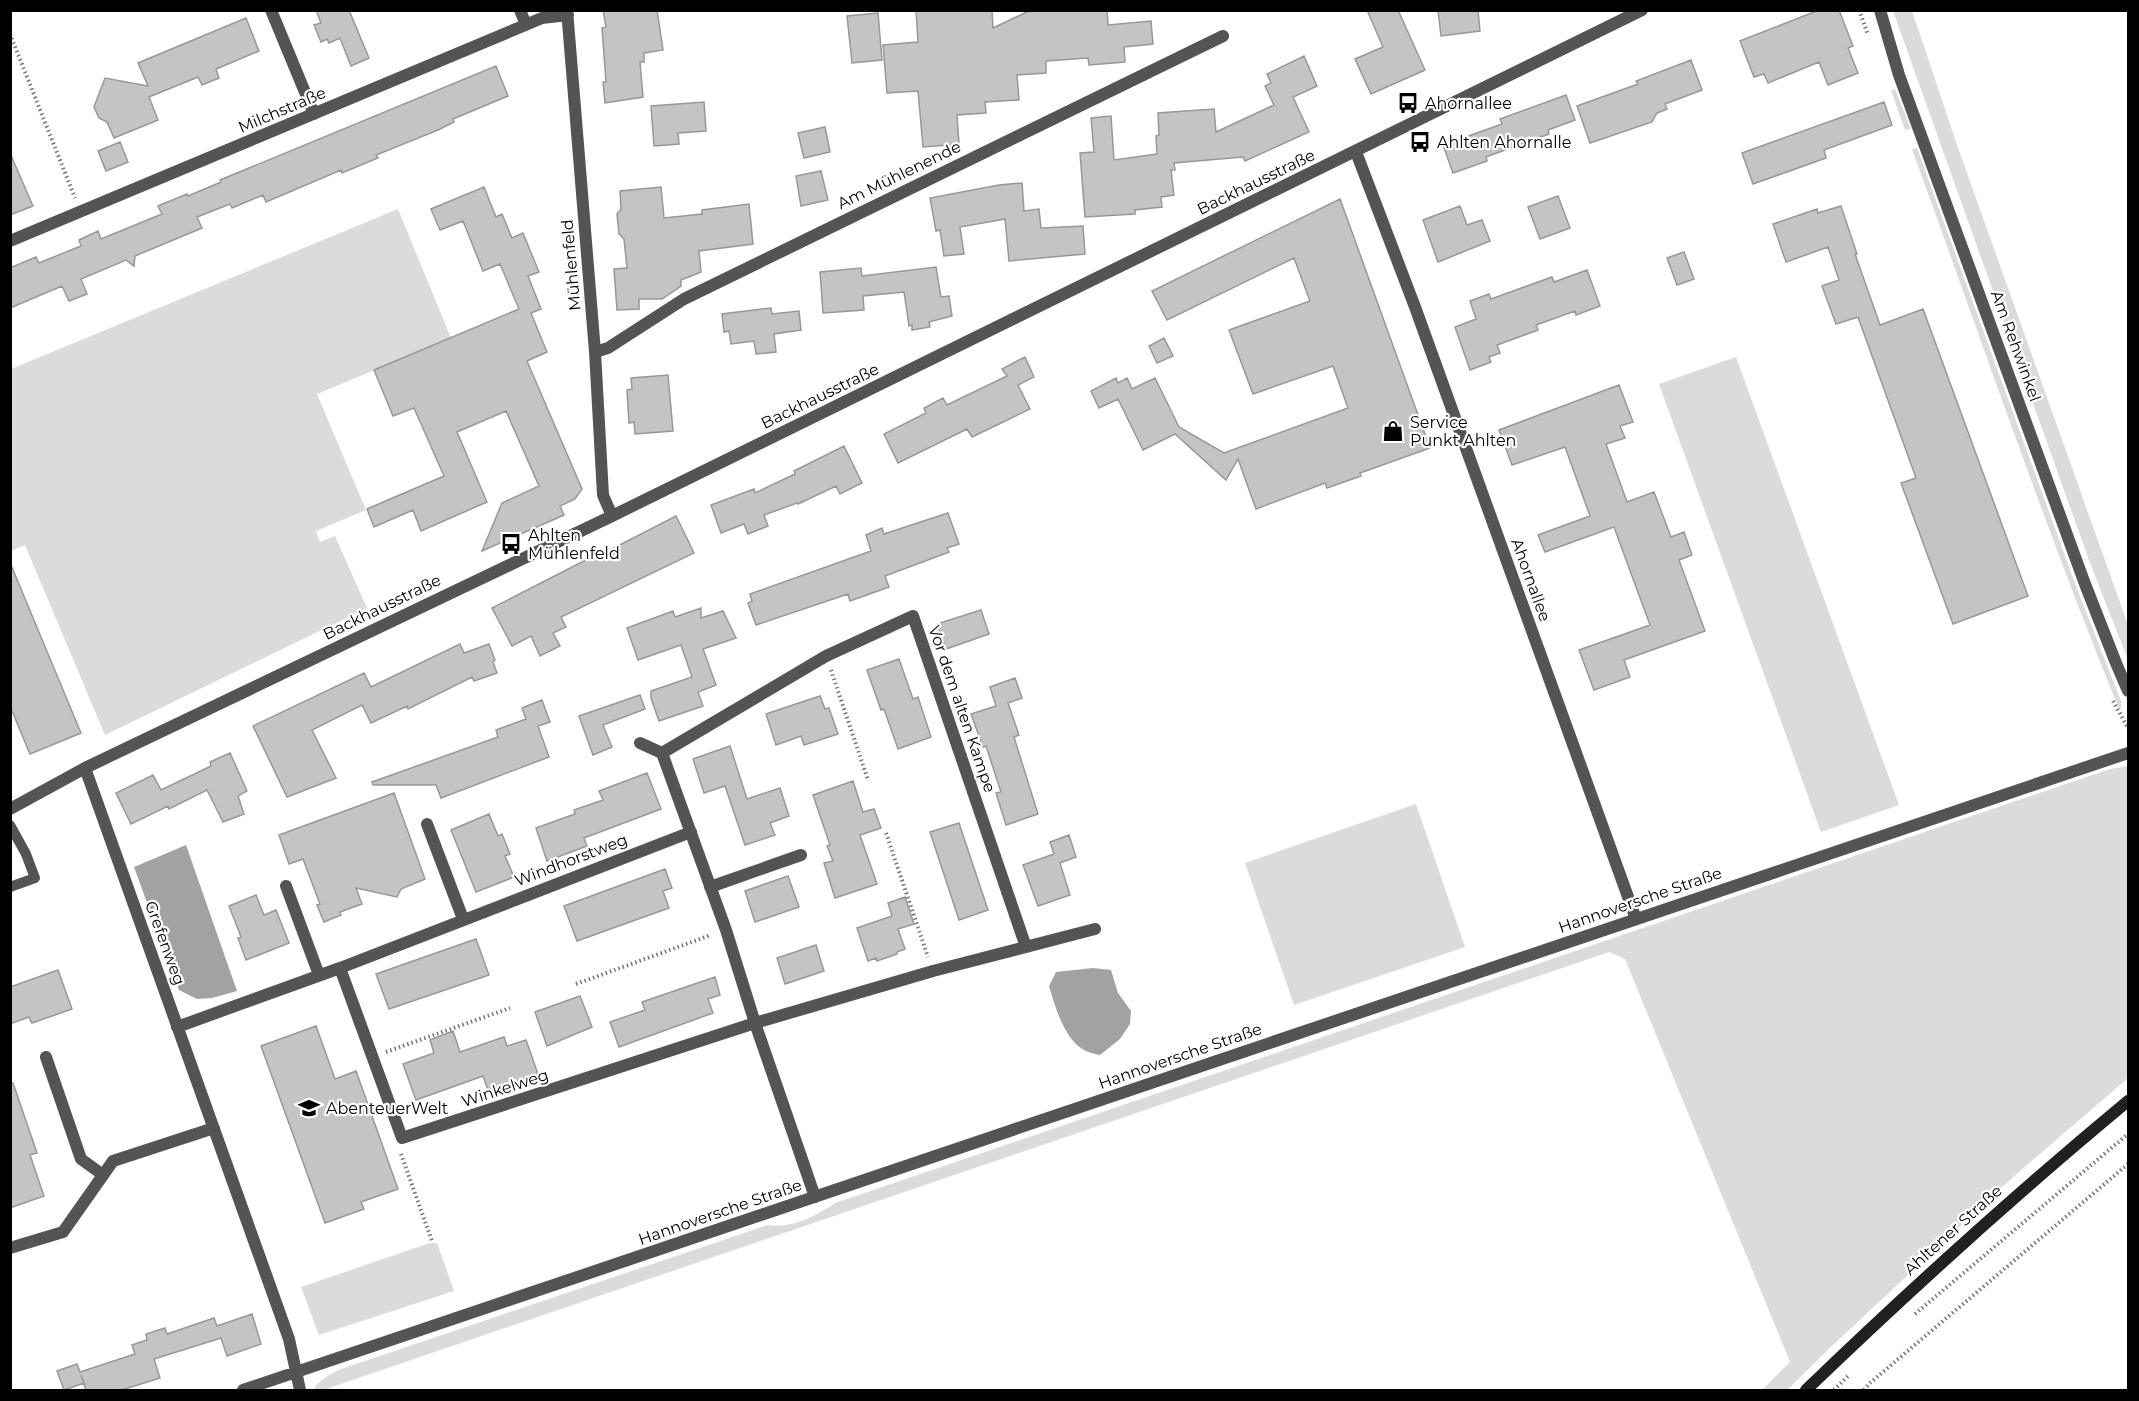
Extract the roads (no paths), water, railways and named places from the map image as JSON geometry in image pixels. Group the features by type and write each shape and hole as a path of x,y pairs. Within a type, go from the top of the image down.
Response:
{"main road":[{"name":"Ahltener Straße","path":"1806,1390 1992,1217 2128,1101"}],"street":[{"path":"271,10 314,114"},
{"path":"520,10 526,25"},
{"name":"Backhausstraße","path":"10,808 85,768 612,516 1642,10"},
{"name":"Am Rehwinkel","path":"1880,10 1899,75 1931,163 2085,584 2128,691"},
{"name":"Milchstraße","path":"10,241 542,18 567,13"},
{"name":"Mühlenfeld","path":"567,13 595,352 603,495 612,516"},
{"name":"Am Mühlenende","path":"595,352 608,348 684,298 1223,36"},
{"name":"Ahornallee","path":"1356,152 1415,307 1636,919"},
{"name":"Vor dem alten Kampe","path":"662,753 826,656 913,616 1026,947"},
{"path":"640,742 662,753 726,930 814,1197"},
{"name":"Hannoversche Straße","path":"243,1390 2128,753"},
{"name":"Grefenweg","path":"85,768 288,1339 300,1390"},
{"path":"428,824 463,920"},
{"name":"Windhorstweg","path":"177,1027 340,968 691,832"},
{"path":"710,887 801,855"},
{"path":"286,886 319,975"},
{"path":"755,1023 933,971 1095,929"},
{"name":"Winkelweg","path":"340,968 402,1138 755,1023"},
{"path":"46,1056 81,1159 103,1175"},
{"path":"10,1248 63,1232 113,1161 214,1128"}],"lane":[{"path":"10,825 26,854 35,878 10,887"}],"place":[{"name":"Ahornallee","path":"1408,103"},
{"name":"Ahlten Ahornalle","path":"1420,142"},
{"name":"Service Punkt Ahlten","path":"1393,431"},
{"name":"Ahlten Mühlenfeld","path":"511,544"},
{"name":"AbenteuerWelt","path":"309,1108"}]}
